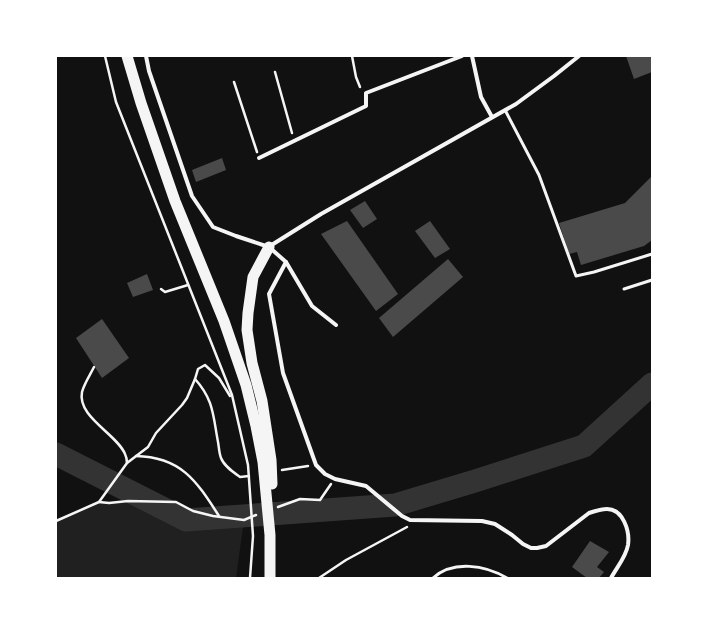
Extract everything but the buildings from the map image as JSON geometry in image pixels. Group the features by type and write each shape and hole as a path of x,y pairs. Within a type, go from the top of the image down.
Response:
{"highway":[{"path":"127,56 141,104 175,201 224,321 246,385 256,426 267,461"},
{"path":"269,247 253,277 247,330 252,363 262,402 267,461 270,578"}],"street":[{"path":"146,56 149,71 192,196 213,227 269,247 286,262 312,306 336,325"},
{"path":"259,158 366,106 366,93 462,56"},
{"path":"472,56 481,98 492,117"},
{"path":"269,247 321,214 516,104 578,56"},
{"path":"286,262 269,294 283,373 316,465 325,474 335,479 366,486 402,516 410,520 482,521 495,524 531,548 546,546 589,513 597,510 608,509 616,512 624,520 628,531 628,545 622,560 611,578"}],"lane":[{"path":"505,110 538,175 576,276 652,254"},
{"path":"624,289 652,280"},
{"path":"433,578 443,571 463,567 480,568 493,571 507,578"}],"path":[{"path":"105,56 116,102 233,399 248,466 253,536 250,578"},
{"path":"352,56 356,77 361,89 366,93"},
{"path":"275,72 295,141"},
{"path":"234,82 259,158"},
{"path":"161,289 165,292 188,285"},
{"path":"99,502 127,463 148,447 156,433 182,405 187,398 198,368 204,364 219,378 233,399"},
{"path":"94,367 82,392 83,404 86,411 121,447 125,453 127,463"},
{"path":"195,379 206,393 213,411 221,457 225,465 240,477 255,475"},
{"path":"136,456 148,456 163,460 184,471 200,487 219,516"},
{"path":"278,471 316,465"},
{"path":"272,509 300,499 320,500 335,479"},
{"path":"56,521 99,502 176,502 192,512 244,520 258,514"},
{"path":"319,578 346,560 407,527 410,520"}],"shaded area":[{"path":"143,501 187,528 244,520 236,578 56,578 56,522 99,502"}],"waterway":[{"path":"56,454 186,520 395,505 584,446 652,384"}]}
